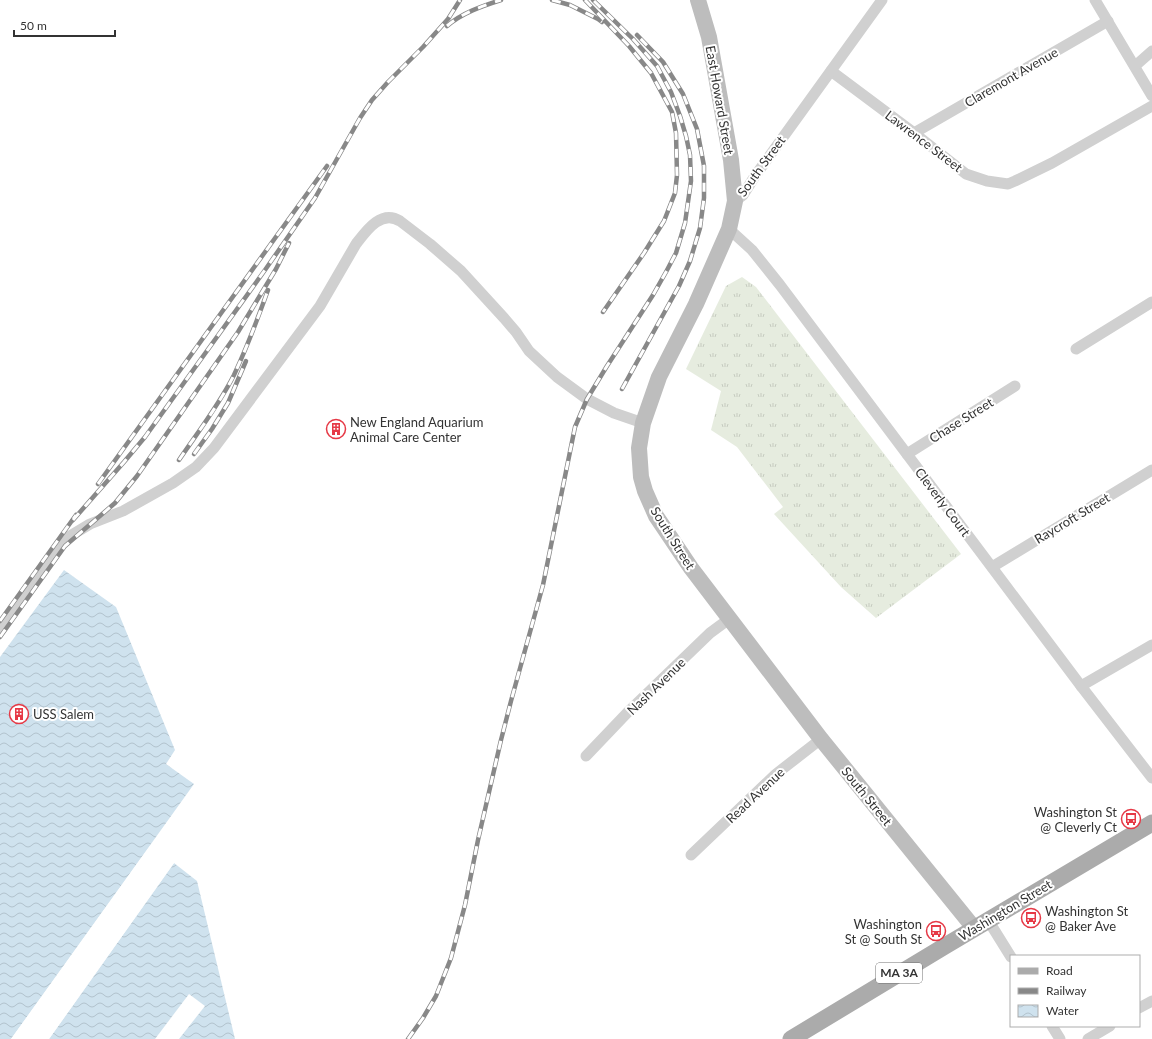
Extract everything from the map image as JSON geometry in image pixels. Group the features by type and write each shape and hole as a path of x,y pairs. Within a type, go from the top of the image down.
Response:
{"main road":[{"name":"East Howard Street","path":"698,0 709,37 731,160 736,201"},
{"name":"South Street","path":"736,201 729,229 696,304 659,377 643,423 639,448 641,477 645,491 656,516 691,568 729,619 821,739 974,928"},
{"name":"Washington Street","path":"794,1038 974,928 1152,823"}],"street":[{"name":"South Street","path":"736,201 743,195 755,176 882,0"},
{"path":"1096,0 1152,96"},
{"name":"Claremont Avenue","path":"914,133 1108,21"},
{"path":"1134,66 1152,51"},
{"name":"Lawrence Street","path":"830,71 914,133 966,174 986,181 1008,184 1052,163 1152,106"},
{"path":"0,629 61,545 70,536 90,524 122,511 173,483 206,458 320,306 356,244 370,226 379,220 396,218 455,264 516,332 528,351 557,377 587,399 614,413 643,423"},
{"name":"Cleverly Court","path":"729,229 752,250 780,285 1081,686 1152,778"},
{"path":"1076,349 1152,302"},
{"name":"Chase Street","path":"908,454 1015,386"},
{"name":"Raycroft Street","path":"992,567 1152,470"},
{"name":"Nash Avenue","path":"586,756 627,713 710,633 729,619"},
{"path":"1081,686 1152,644"},
{"name":"Read Avenue","path":"691,855 776,774 821,739"},
{"path":"988,920 1010,955"},
{"path":"1140,1007 1152,1001"},
{"path":"1053,1027 1060,1039"},
{"path":"1088,1039 1108,1027"}],"green space":[{"path":"742,277 756,287 961,554 876,618 841,587 774,514 783,507 737,447 711,430 721,391 686,369 726,286"}],"water":[{"path":"64,570 116,607 175,750 166,764 194,784 11,1039 0,1039 0,657"},
{"path":"174,863 197,881 235,1039 49,1039"}],"pier":[{"path":"150,846 151,847 13,1039 11,1039"},
{"path":"172,862 174,863 49,1039 47,1039"},
{"path":"189,994 205,1006 179,1039 155,1039"}],"railway":[{"path":"73,520 145,437 265,270 315,198 360,118 372,100 448,19 460,0"},
{"path":"447,26 453,21 480,7 501,0"},
{"path":"552,0 570,5 602,22"},
{"path":"585,0 629,46 651,73 672,112 676,133 677,175 675,193 664,221 644,253 603,312"},
{"path":"408,1039 436,996 451,958 465,905 501,740 543,585 575,427 587,399 666,272 676,253 685,223 691,181 690,155 680,116 671,92 657,66 633,39 593,0"},
{"path":"622,389 679,286 690,261 700,228 704,198 704,166 697,129 683,94 663,62 637,35"},
{"path":"98,484 327,166"},
{"path":"0,637 65,546 115,503 137,476 238,332 276,269 289,243"},
{"path":"179,460 215,408 234,375 268,290"},
{"path":"194,454 228,403 246,361"},
{"path":"0,621 76,515"}],"place":[{"name":"New England Aquarium Animal Care Center","path":"336,429"},
{"name":"USS Salem","path":"19,714"},
{"name":"Washington St @ Cleverly Ct","path":"1131,819"},
{"name":"Washington St @ Baker Ave","path":"1031,918"},
{"name":"Washington St @ South St","path":"936,931"}]}
